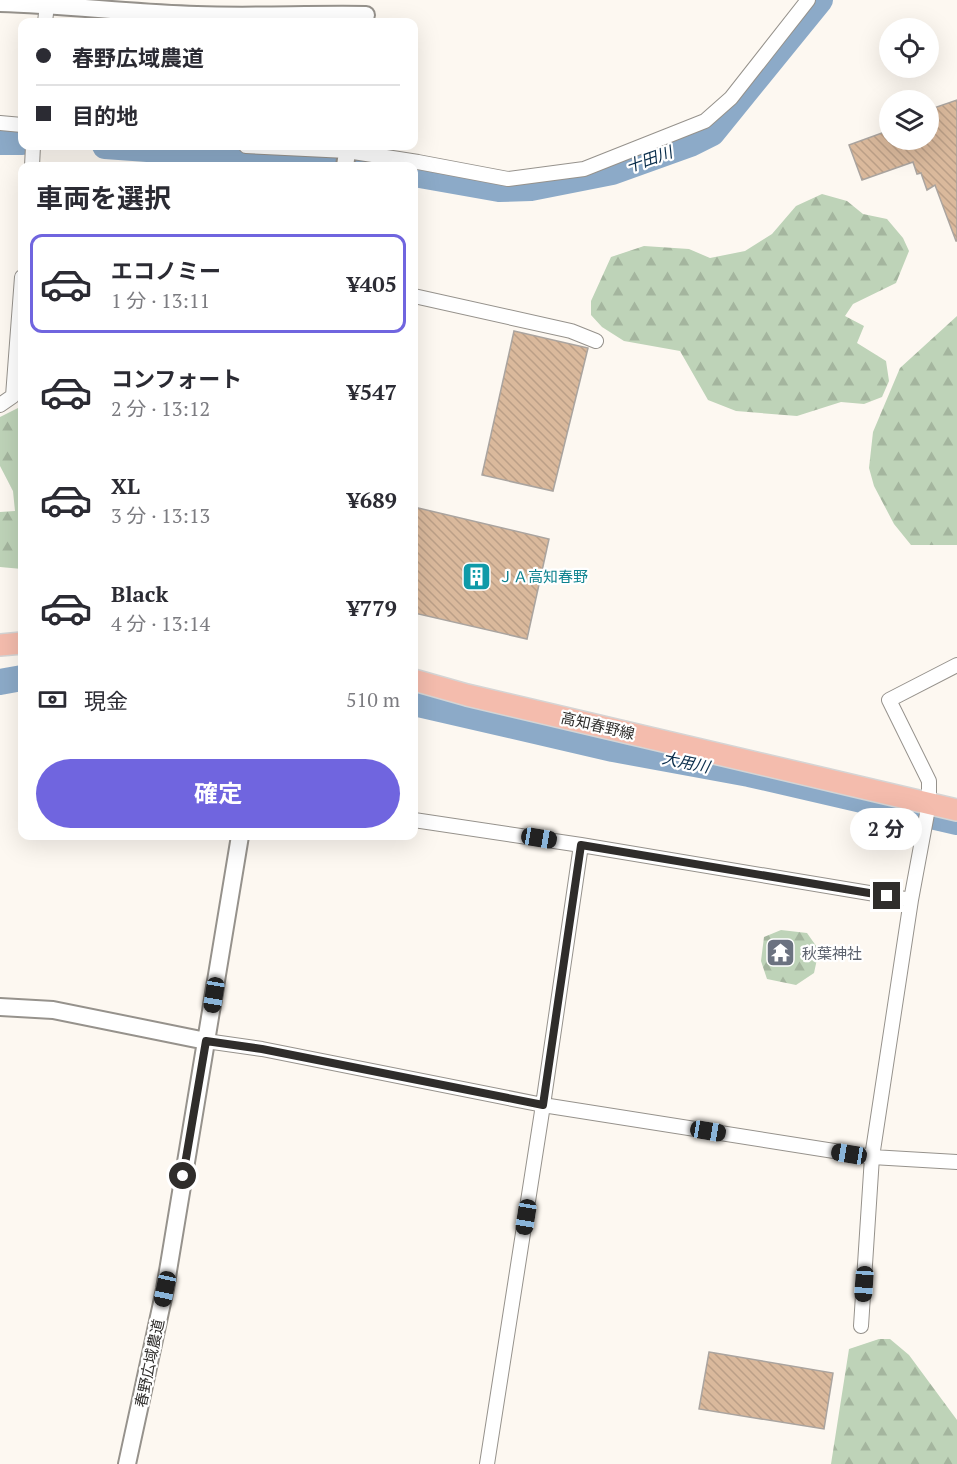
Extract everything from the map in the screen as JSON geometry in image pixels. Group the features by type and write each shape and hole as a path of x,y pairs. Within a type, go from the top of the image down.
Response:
{"main road":[{"path":"0,645 18,643"},
{"name":"高知春野線","path":"418,681 929,807 957,810"}],"street":[{"path":"290,150 418,162 508,179 584,169 705,121 731,98 808,0"},
{"path":"0,3 47,4 73,8 197,15 367,13"},
{"path":"45,18 47,4"},
{"path":"0,123 18,125"},
{"path":"418,297 570,331 596,341"},
{"path":"0,405 13,396 18,330"},
{"path":"861,1326 872,1157 911,900 929,807 929,781 889,700 957,665"},
{"path":"418,821 581,845 911,900"},
{"name":"春野広域農道","path":"127,1464 165,1289 239,840"},
{"path":"487,1464 581,845"},
{"path":"0,1007 53,1010 543,1105 872,1157 957,1162"}],"green space":[{"path":"822,194 847,201 863,214 887,219 903,238 909,251 896,283 853,304 845,316 864,326 857,343 886,361 889,381 882,397 864,404 841,402 797,416 736,411 708,400 680,351 624,341 602,327 591,315 591,301 611,257 644,246 689,249 710,258 745,251 772,234 796,206"},
{"path":"957,316 957,545 911,545 894,524 874,486 869,468 873,432 900,368"},
{"path":"18,408 18,569 0,567 0,512 15,511 13,491 0,466 0,417"},
{"path":"781,930 807,933 819,950 814,973 796,985 767,979 761,961 764,937"},
{"path":"879,1339 890,1339 909,1355 957,1420 957,1464 831,1464 849,1349"}],"building":[{"path":"957,100 957,241 935,185 927,190 921,173 917,174 913,162 862,180 849,145 879,134 879,150 939,150 939,106"},
{"path":"514,331 588,348 553,491 482,475"},
{"name":"ＪＡ高知春野","path":"418,508 549,539 527,639 418,614"},
{"path":"709,1352 833,1373 824,1429 699,1409"}],"waterway":[{"name":"十田川","path":"418,175 499,189 531,188 612,172 690,144 712,133 820,0"},
{"name":"十田川","path":"0,142 18,142"},
{"name":"十田川","path":"161,150 330,162"},
{"name":"大用川","path":"0,682 18,679"},
{"name":"大用川","path":"418,704 613,749 749,774 957,822"}],"place":[{"name":"ＪＡ高知春野","path":"477,576"},
{"name":"秋葉神社","path":"781,953"}],"route":[{"path":"183,1176 206,1041 262,1049 543,1105 581,845 887,896"}]}
